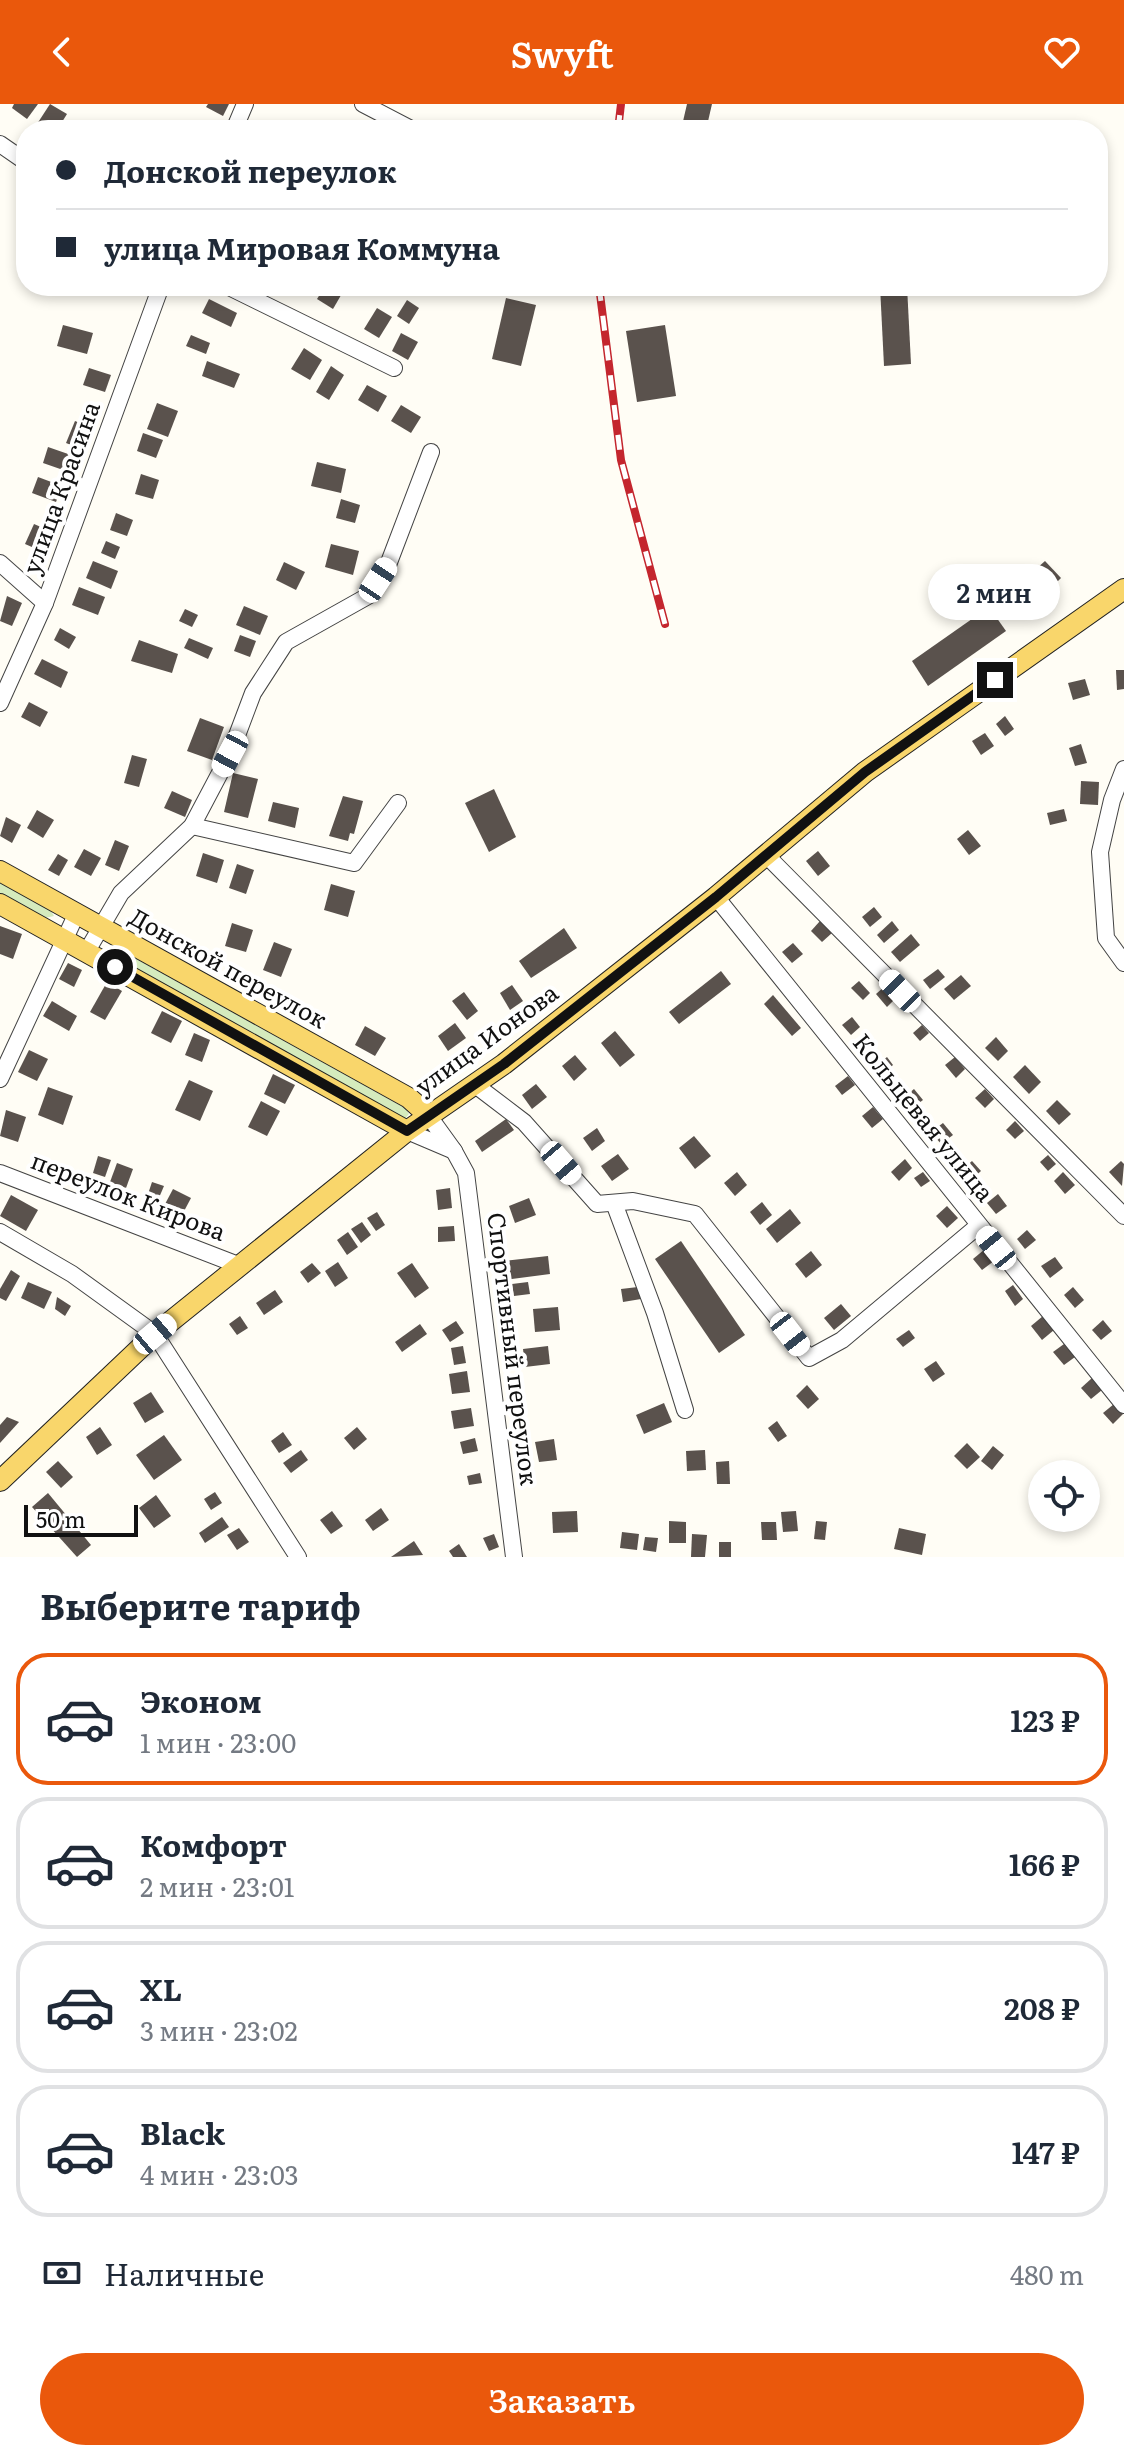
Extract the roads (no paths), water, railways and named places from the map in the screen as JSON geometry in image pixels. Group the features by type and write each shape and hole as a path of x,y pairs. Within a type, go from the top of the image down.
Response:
{"main road":[{"name":"улица Ионова","path":"0,1481 155,1334 238,1265 407,1131 474,1084 716,897 865,772 1124,589"},
{"name":"Донской переулок","path":"0,871 409,1098 428,1115"},
{"path":"0,904 407,1131"}],"street":[{"path":"363,104 394,120"},
{"name":"улица Красина","path":"0,703 45,603 157,296"},
{"path":"247,296 394,368"},
{"path":"87,951 121,893 192,826 230,754 253,693 286,642 368,596 388,565 431,452"},
{"path":"0,563 45,603"},
{"path":"1124,769 1112,800 1100,852 1106,938 1124,963"},
{"path":"192,826 354,863 398,803"},
{"path":"766,855 1124,1216"},
{"name":"Кольцевая улица","path":"716,897 1124,1405"},
{"path":"0,1079 76,915"},
{"path":"474,1084 524,1122 597,1204 633,1201 695,1214 809,1358 842,1340 978,1226"},
{"name":"Спортивный переулок","path":"428,1115 466,1173 514,1557"},
{"path":"407,1131 454,1151"},
{"name":"переулок Кирова","path":"0,1173 238,1265"},
{"path":"614,1203 655,1313 685,1410"},
{"path":"0,1232 72,1274 155,1334 298,1557"}],"railway":[{"path":"619,120 621,104"},
{"path":"600,296 621,460 665,624"}]}
